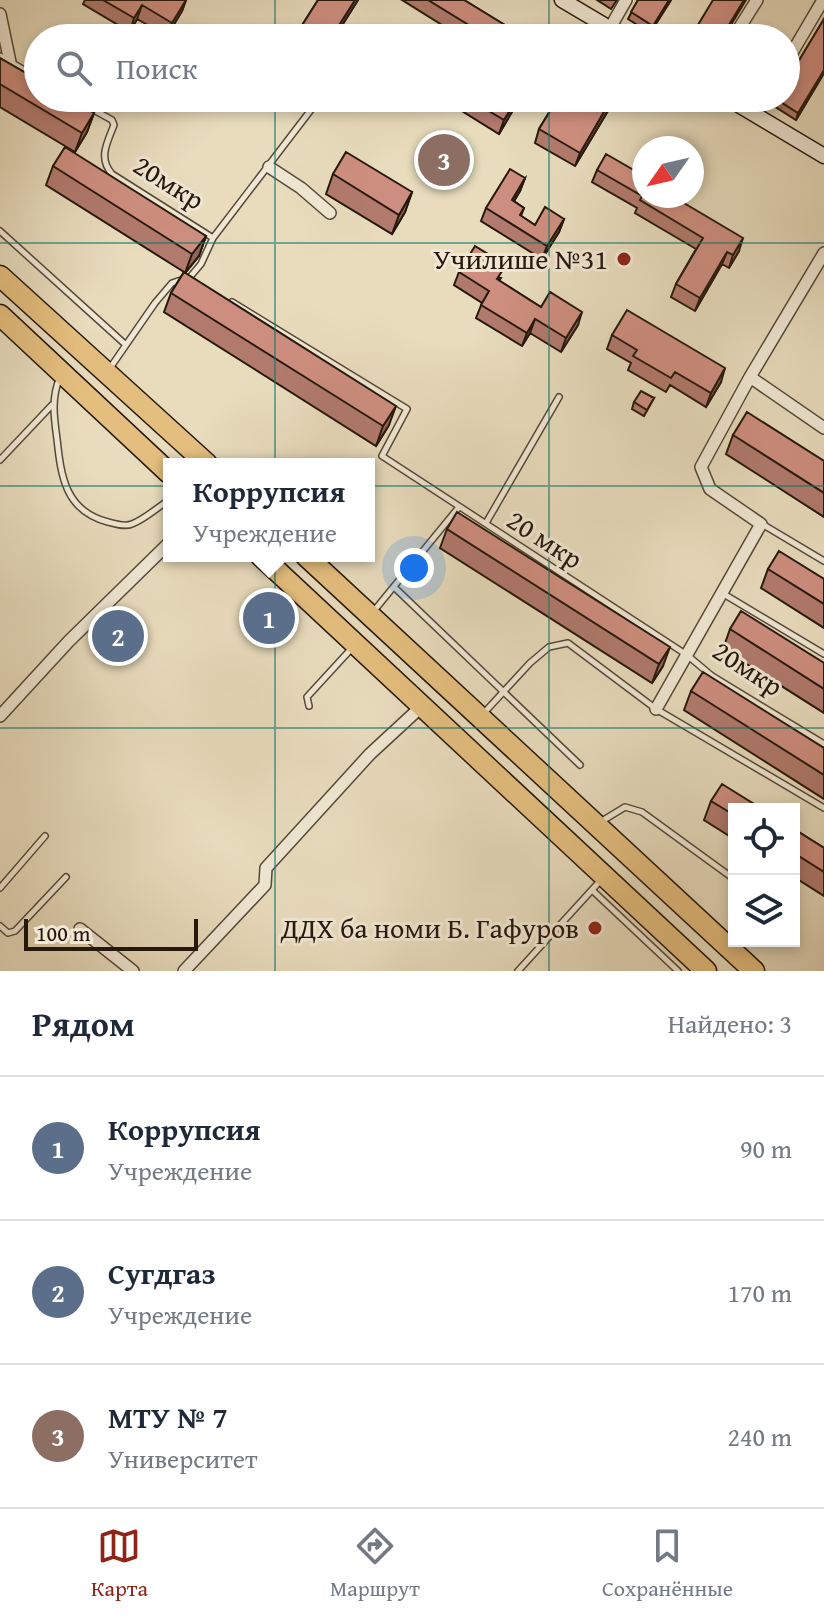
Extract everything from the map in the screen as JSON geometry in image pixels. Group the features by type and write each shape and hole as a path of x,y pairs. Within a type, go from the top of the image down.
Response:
{"highway":[{"path":"3,285 108,373 200,458"},
{"path":"0,315 163,467"},
{"path":"267,562 497,776 598,883 654,935 706,971"},
{"path":"312,562 754,971"},
{"path":"497,776 517,752"}],"main road":[{"path":"562,0 603,24"},
{"path":"752,112 824,156"}],"street":[{"path":"612,24 626,0"},
{"path":"742,24 757,0"},
{"path":"800,39 823,0"},
{"path":"0,14 5,59"},
{"path":"269,167 301,188 330,213"},
{"path":"656,709 761,524 710,489 701,467 824,253"},
{"path":"750,377 824,428"},
{"path":"730,414 743,422"},
{"path":"0,716 69,641 163,549"},
{"path":"184,971 265,885 266,868 370,754 422,706"},
{"path":"80,929 133,971"}],"lane":[{"path":"5,59 24,70"},
{"name":"20мкр","path":"97,112 112,120 114,125 103,157 105,166 112,174 213,238 310,112"},
{"path":"0,231 126,345"},
{"path":"108,373 172,283 190,277 201,264 213,238"},
{"path":"190,277 204,285"},
{"name":"20 мкр","path":"231,302 407,409 382,456 687,655"},
{"path":"61,373 53,404 61,476 70,496 82,510 117,525 131,525 163,504"},
{"path":"486,523 559,397"},
{"path":"0,460 53,404"},
{"path":"370,616 459,507"},
{"path":"761,524 824,561"},
{"path":"394,587 580,765"},
{"name":"20мкр","path":"721,592 824,654"},
{"path":"480,718 549,647 568,643 656,709 824,808"},
{"path":"309,706 307,697 356,644"},
{"name":"20мкр","path":"687,655 712,676 824,744"},
{"path":"596,825 625,807 642,812 729,875"},
{"path":"0,888 45,836"},
{"path":"0,926 8,933 15,931 66,877"},
{"path":"518,971 598,883"},
{"path":"654,935 678,971"}],"building":[{"path":"103,0 186,0 172,23 142,5 134,18"},
{"path":"318,0 355,0 340,24 303,24"},
{"path":"428,0 464,0 503,24 467,24"},
{"path":"638,0 669,0 654,24 631,12"},
{"path":"713,0 744,0 729,24 698,24"},
{"path":"824,19 824,70 800,110 800,59"},
{"path":"0,58 24,72 24,98 0,84"},
{"path":"47,112 94,113 82,133"},
{"path":"491,112 509,112 504,120"},
{"path":"549,112 604,112 580,153 539,129"},
{"path":"65,147 206,236 192,254 53,166"},
{"path":"346,152 412,192 399,215 333,174"},
{"path":"606,154 632,169 632,190 597,170"},
{"path":"510,169 525,178 512,200 524,208 520,215 535,225 545,207 564,219 547,246 486,208"},
{"path":"653,208 692,208 743,238 733,255 727,252 700,298 676,284 703,238"},
{"path":"475,246 506,265 497,279 541,307 550,292 582,312 566,338 535,319 527,333 481,305 489,291 459,272"},
{"path":"184,272 396,406 383,426 171,293"},
{"path":"627,310 725,368 711,393 675,372 671,378 633,356 637,350 612,335"},
{"path":"641,391 654,398 647,410 634,402"},
{"path":"747,412 824,461 824,493 733,435"},
{"path":"457,512 670,647 659,664 447,529"},
{"path":"779,551 824,579 824,604 768,569"},
{"path":"741,611 824,663 824,689 730,629"},
{"path":"703,672 824,748 824,775 691,691"},
{"path":"722,784 752,803 728,803 728,811 711,801"},
{"path":"800,833 824,848 824,872 800,857"}],"place":[{"name":"МТУ № 7","path":"444,160"},
{"name":"Училише №31","path":"624,259"},
{"name":"Коррупсия","path":"269,618"},
{"name":"Сугдгаз","path":"118,636"},
{"name":"ДДХ ба номи Б. Гафуров","path":"595,928"}]}
